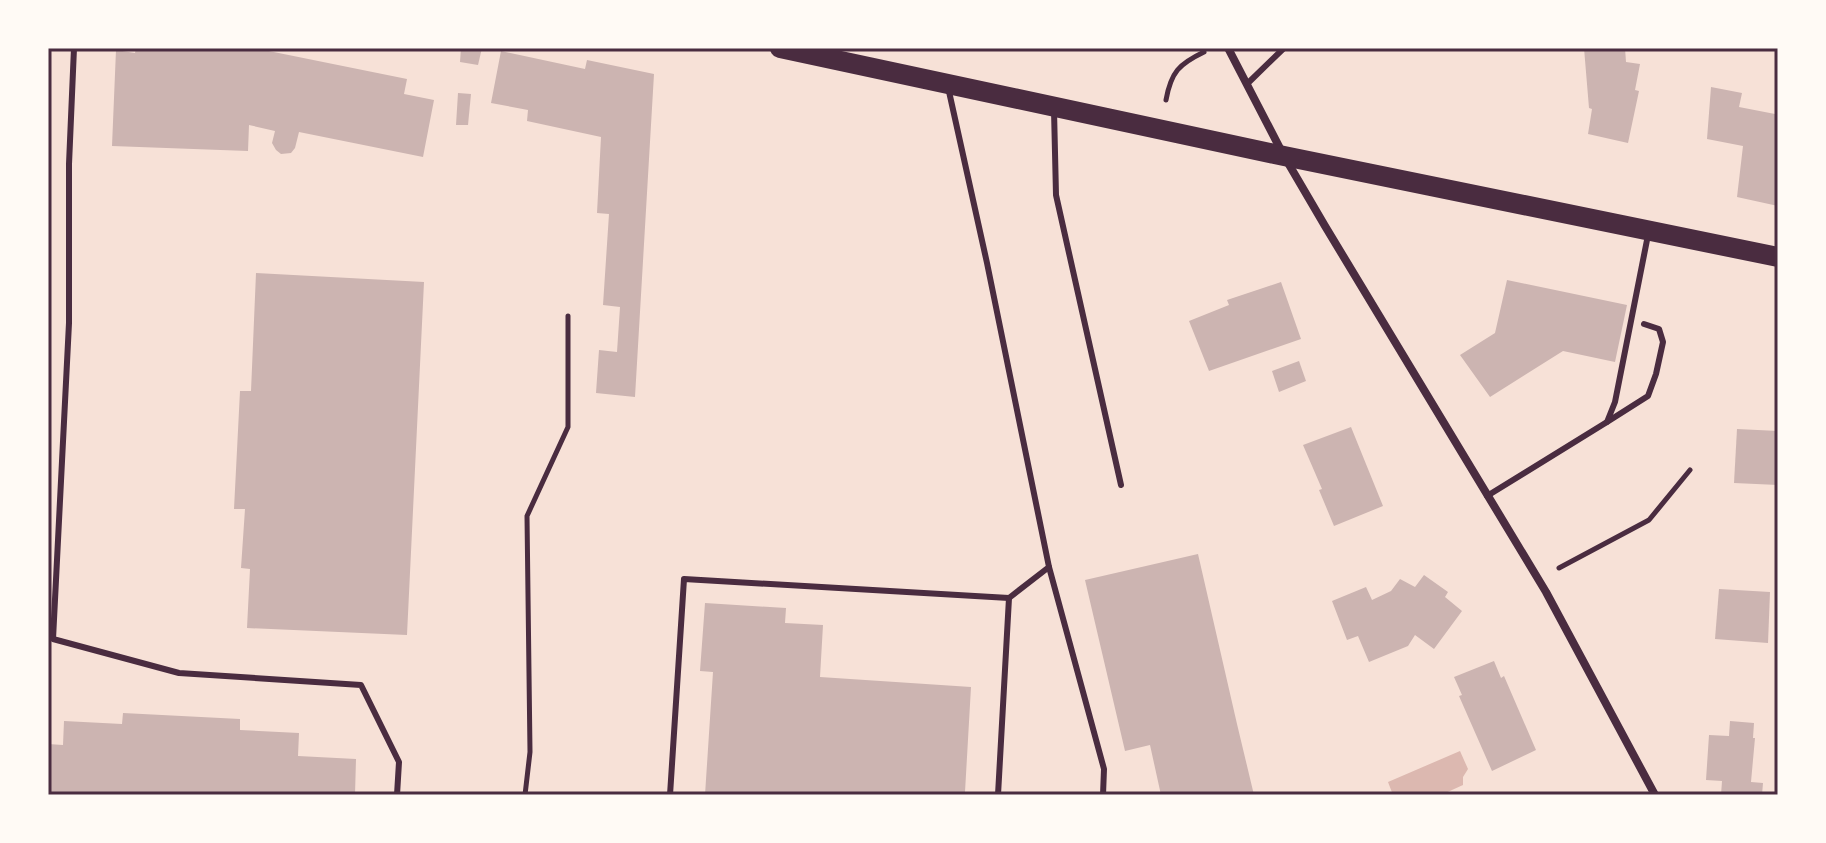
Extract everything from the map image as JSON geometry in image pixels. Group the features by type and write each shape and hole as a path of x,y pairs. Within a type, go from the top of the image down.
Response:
{"main road":[{"path":"780,48 1284,156 1778,257"}],"street":[{"path":"1228,48 1284,156 1538,579 1655,795"}],"lane":[{"path":"74,48 69,164 69,323 53,639 179,673 361,685 399,762 397,795"},
{"path":"1247,84 1284,48"},
{"path":"947,83 1049,567 1104,769 1103,795"},
{"path":"1054,106 1056,195 1121,485"},
{"path":"1607,422 1615,402 1649,231"},
{"path":"1487,496 1648,396 1663,342 1659,329 1644,324"},
{"path":"670,795 684,579 1009,598 1049,567"},
{"path":"998,795 1009,598"}],"path":[{"path":"1161,129 1170,81 1186,61 1213,48"},
{"path":"525,795 530,752 527,516 568,427 568,316"},
{"path":"1538,579 1649,520 1690,470"}],"shaded area":[{"path":"1460,751 1468,769 1463,785 1441,795 1393,795 1388,782"}],"building":[{"path":"136,48 254,48 407,79 404,94 434,100 423,157 299,132 291,153 281,154 272,143 275,131 249,125 248,151 112,146 116,50 135,53"},
{"path":"461,48 482,48 478,65 460,62"},
{"path":"1584,48 1625,48 1626,62 1640,64 1635,90 1639,91 1628,143 1588,134 1592,109 1589,108"},
{"path":"501,51 585,69 587,60 654,74 635,397 596,393 599,350 617,352 620,307 603,305 609,214 597,213 601,137 527,121 528,110 491,103"},
{"path":"1711,87 1742,93 1739,107 1775,114 1778,107 1778,206 1737,197 1743,146 1707,139"},
{"path":"458,93 471,94 468,125 456,125"},
{"path":"256,273 424,282 407,635 247,628 250,569 241,568 245,509 234,509 240,391 251,391"},
{"path":"1507,280 1627,305 1615,362 1563,351 1490,397 1460,355 1495,333"},
{"path":"1281,282 1301,339 1209,371 1189,321 1229,305 1227,300"},
{"path":"1299,361 1306,381 1279,392 1272,371"},
{"path":"1351,427 1383,506 1334,526 1303,445"},
{"path":"1737,429 1778,431 1778,485 1734,483"},
{"path":"1198,554 1254,795 1161,795 1150,745 1125,751 1085,580"},
{"path":"1424,575 1448,592 1445,597 1462,611 1434,649 1415,635 1408,646 1369,662 1358,636 1347,640 1332,601 1366,587 1372,600 1391,591 1400,579 1415,587"},
{"path":"1719,589 1770,592 1768,643 1715,639"},
{"path":"705,603 786,608 785,623 823,625 820,677 971,687 965,792 977,795 705,795 713,672 700,671"},
{"path":"1494,661 1501,678 1504,676 1536,750 1492,771 1459,696 1462,695 1454,677"},
{"path":"123,713 240,719 240,730 299,733 298,756 356,759 355,795 48,795 48,744 63,745 64,721 122,724"},
{"path":"1730,721 1754,723 1751,782 1763,783 1762,795 1721,795 1722,781 1706,780 1709,735 1729,736"}]}
